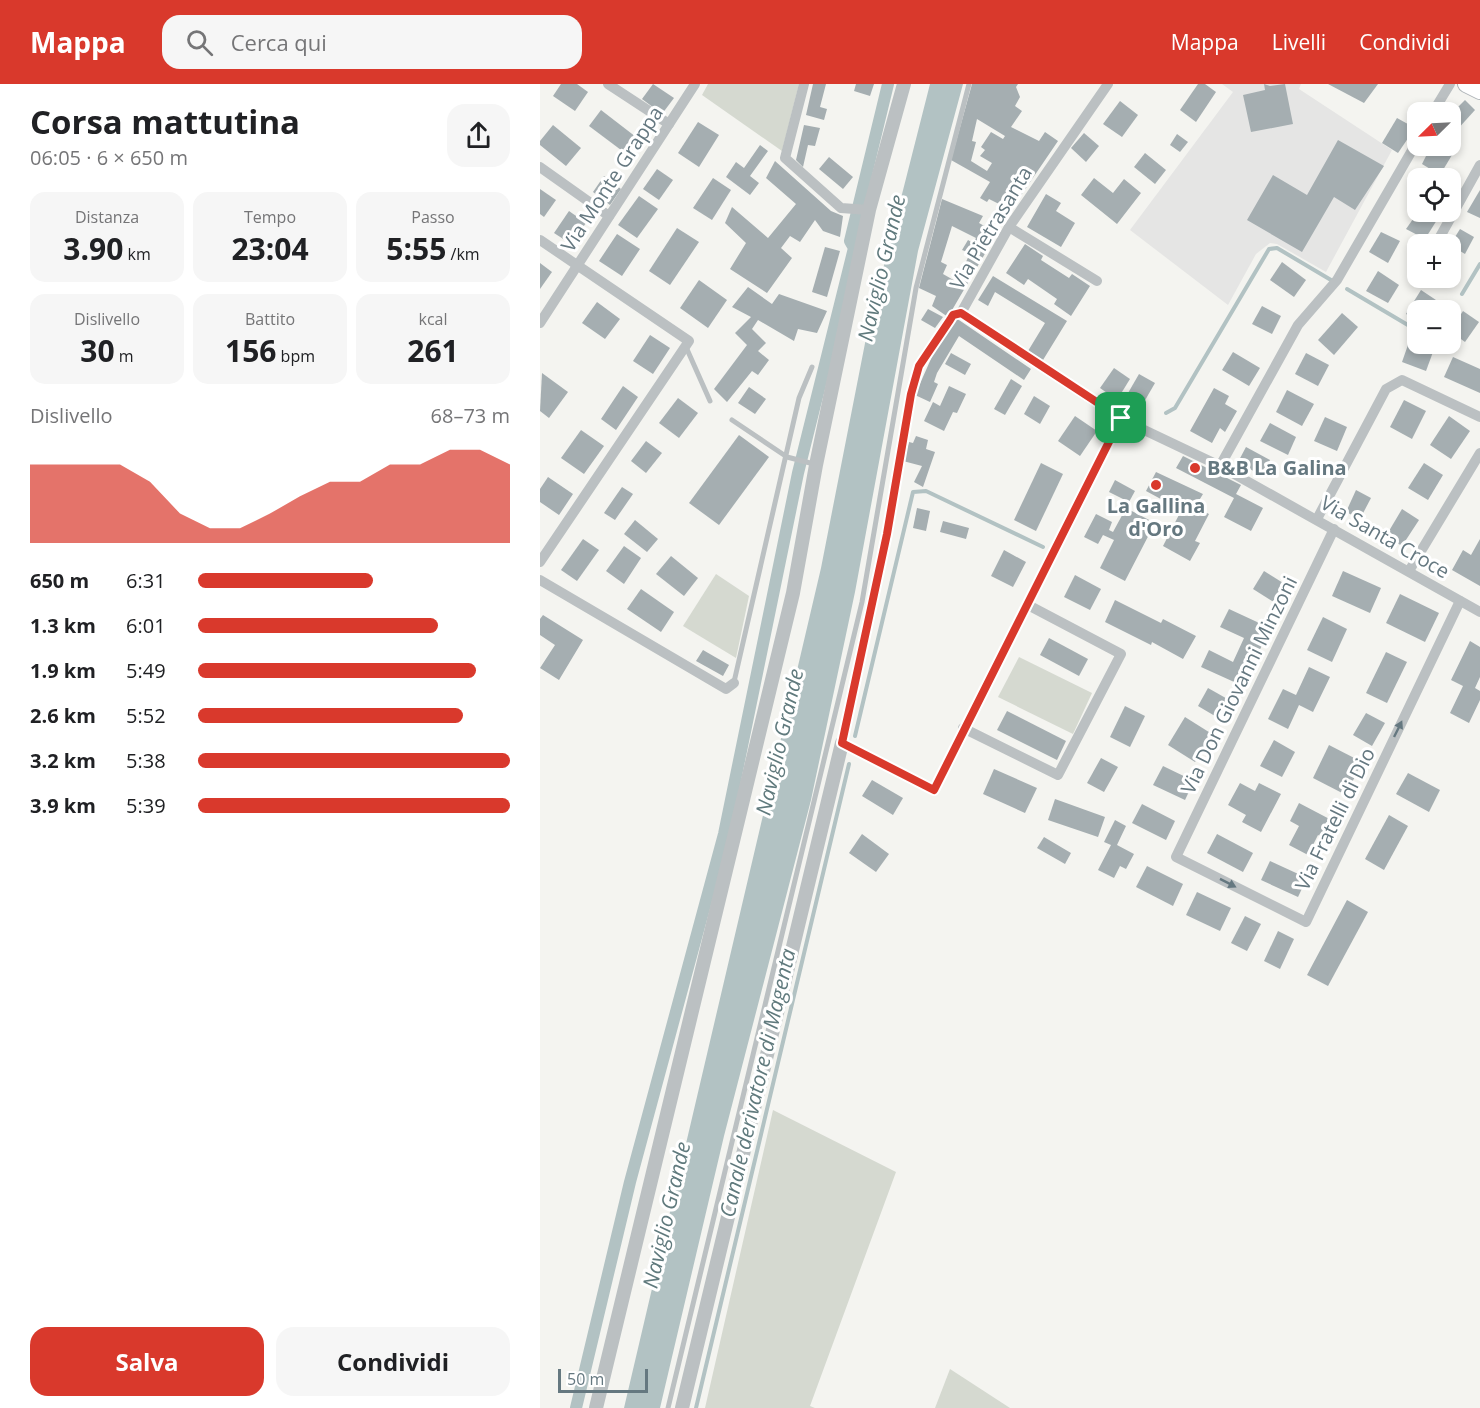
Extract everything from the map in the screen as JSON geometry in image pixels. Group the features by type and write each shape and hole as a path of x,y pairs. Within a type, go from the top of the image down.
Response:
{"main road":[{"path":"1466,84 1480,92"}],"street":[{"path":"608,84 669,124"},
{"name":"Via Monte Grappa","path":"540,323 696,84"},
{"path":"804,84 784,158 841,208 861,210"},
{"path":"596,1408 793,593 861,210 904,84"},
{"name":"Via Pietrasanta","path":"842,743 887,534 911,394 919,366 953,315 961,313 1009,227 1108,84"},
{"path":"1439,102 1450,84"},
{"path":"1220,466 1298,325 1337,280 1409,156"},
{"path":"1442,234 1480,165"},
{"path":"540,167 609,216"},
{"path":"1009,227 1097,281"},
{"path":"540,240 689,341 540,562"},
{"name":"Via Santa Croce","path":"961,313 1121,418 1220,466 1480,612"},
{"path":"1317,519 1386,389 1402,380 1480,417"},
{"path":"681,1408 842,743 934,790 963,728 1028,605 1121,418"},
{"path":"1410,571 1480,453"},
{"name":"Via Don Giovanni Minzoni","path":"1176,857 1334,529"},
{"path":"540,580 726,689 734,683"},
{"name":"Via Fratelli di Dio","path":"1176,857 1306,922 1460,601"},
{"path":"963,728 1058,775 1121,654 1028,605"}],"lane":[{"path":"668,1408 862,602 916,288 969,84"},
{"path":"686,347 710,401"},
{"path":"734,683 799,398 812,367"},
{"path":"732,420 787,457 816,465"}],"shaded area":[{"path":"708,84 799,84 782,151 702,95"},
{"path":"930,84 963,84 918,251 855,592 811,800 724,1136 660,1408 624,1408 821,568 868,328"},
{"path":"1222,84 1301,84 1299,89 1392,150 1326,272 1277,244 1270,243 1256,254 1228,305 1130,230 1233,92"},
{"path":"716,574 749,596 736,658 683,626"},
{"path":"1019,657 1092,693 1073,734 998,697"},
{"path":"773,1110 896,1172 810,1406 815,1408 705,1408"},
{"path":"950,1369 1010,1408 935,1408"}],"building":[{"path":"561,84 577,84 588,92 575,111 553,96"},
{"path":"653,84 674,98 662,114 642,99"},
{"path":"813,84 826,84 820,107 827,109 824,120 806,115"},
{"path":"856,84 874,84 870,96 854,91"},
{"path":"972,84 1018,84 1016,87 1020,97 1015,106 1022,111 1011,127 1039,141 1045,132 1058,141 1011,210 989,199 987,202 980,198 990,182 951,160","holes":["977,119 1005,136 1003,139 991,132 981,147 985,150 980,156 992,163 987,171 971,161 976,142 972,141"]},
{"path":"1198,84 1205,84 1216,92 1196,122 1180,110"},
{"path":"1264,84 1270,86 1285,84 1293,124 1251,132 1243,95 1265,90"},
{"path":"1328,84 1378,84 1364,103"},
{"path":"1465,100 1475,110 1461,125 1461,104"},
{"path":"1120,101 1138,115 1122,137 1103,124"},
{"path":"601,110 636,137 625,153 589,126"},
{"path":"1397,118 1407,124 1407,140 1398,153 1382,143"},
{"path":"698,122 719,135 699,167 678,153"},
{"path":"553,125 581,148 566,166 540,145 540,141"},
{"path":"804,125 820,128 815,146 808,145 803,167 796,160"},
{"path":"1084,133 1099,146 1086,162 1071,148"},
{"path":"1177,134 1188,142 1180,152 1170,145"},
{"path":"1338,140 1384,166 1355,210 1334,197 1302,252 1247,220 1273,175 1307,195"},
{"path":"760,145 768,151 750,176 759,183 750,195 726,177 736,162 744,168"},
{"path":"1145,153 1166,170 1155,184 1134,167"},
{"path":"1426,156 1451,156 1444,168 1429,168 1422,164"},
{"path":"829,157 853,177 843,189 819,169"},
{"path":"775,161 831,211 843,216 840,237 823,231 815,220 800,242 790,236 781,248 792,258 767,293 730,269 746,243 725,223 732,207 768,238 796,204 766,178"},
{"path":"657,169 673,180 659,200 643,189"},
{"path":"604,176 621,189 610,205 593,192"},
{"path":"713,178 731,190 712,220 693,208"},
{"path":"1094,178 1113,193 1124,179 1141,193 1117,224 1081,195"},
{"path":"540,189 556,200 544,217 540,214"},
{"path":"1480,190 1480,218 1467,212"},
{"path":"1046,194 1061,203 1056,211 1075,223 1061,247 1027,227"},
{"path":"639,196 658,209 637,238 618,225"},
{"path":"942,199 983,216 979,223 997,233 948,317 932,306 936,296 919,288","holes":["952,226 976,238 973,243 968,240 962,250 970,253 957,282 943,274 947,265 941,262"]},
{"path":"569,211 586,223 571,244 554,233"},
{"path":"1411,222 1436,222 1428,234 1416,234 1406,229"},
{"path":"677,228 699,242 670,285 649,271"},
{"path":"1460,229 1474,237 1465,254 1461,252 1461,234 1457,234"},
{"path":"1381,232 1400,241 1388,263 1369,252"},
{"path":"617,234 640,249 622,276 599,261"},
{"path":"1025,244 1043,256 1041,260 1069,278 1072,274 1090,286 1071,316 1054,304 1057,299 1028,279 1024,285 1006,273"},
{"path":"825,247 840,251 827,297 812,292"},
{"path":"1282,262 1306,280 1294,297 1270,280"},
{"path":"540,263 552,272 540,289"},
{"path":"1378,271 1399,285 1388,303 1366,291"},
{"path":"993,276 1067,321 1043,360 1028,351 1045,323 995,292 988,306 978,300"},
{"path":"699,280 727,300 708,328 680,308"},
{"path":"748,287 772,304 779,294 827,311 817,333 798,329 794,341 758,320 752,329 766,343 758,351 769,360 758,375 752,371 727,402 714,389 747,345 735,333 751,317 732,307"},
{"path":"1421,290 1436,300 1415,300"},
{"path":"597,302 620,319 605,339 582,323"},
{"path":"1262,306 1281,316 1272,334 1252,324"},
{"path":"928,309 943,317 935,328 921,320"},
{"path":"1463,311 1479,322 1465,342 1461,339"},
{"path":"1342,313 1358,327 1334,355 1318,340"},
{"path":"956,318 1031,369 1024,380 959,336 937,373 934,382 938,384 930,402 915,395 938,343"},
{"path":"650,335 670,348 653,374 633,361"},
{"path":"1407,348 1407,354 1432,354 1426,371 1402,362"},
{"path":"1233,352 1260,368 1249,386 1222,370"},
{"path":"951,353 971,364 965,375 945,364"},
{"path":"1306,353 1329,365 1318,386 1295,374"},
{"path":"1453,357 1480,369 1480,393 1444,377"},
{"path":"1114,368 1130,379 1117,400 1100,388"},
{"path":"542,373 568,392 549,418 540,411"},
{"path":"1139,374 1155,383 1140,409 1124,400"},
{"path":"1011,379 1022,386 1005,415 994,409"},
{"path":"623,386 638,397 616,430 601,419"},
{"path":"949,386 966,394 957,413 953,412 944,431 924,421 933,402 940,406"},
{"path":"749,387 766,399 755,414 738,403"},
{"path":"1214,388 1229,396 1225,404 1237,411 1225,432 1220,428 1212,443 1190,431"},
{"path":"1287,390 1314,404 1302,426 1276,412"},
{"path":"1034,396 1050,406 1040,424 1024,414"},
{"path":"678,398 698,413 679,438 659,423"},
{"path":"1404,400 1426,411 1412,439 1390,427"},
{"path":"1075,416 1097,431 1080,456 1058,441"},
{"path":"1449,416 1470,431 1451,459 1430,445"},
{"path":"1325,417 1347,427 1337,451 1314,441"},
{"path":"1270,423 1296,437 1288,455 1260,441"},
{"path":"581,430 604,446 584,474 561,458"},
{"path":"739,435 769,457 719,525 689,503"},
{"path":"916,436 928,440 926,449 935,452 923,487 914,482 922,466 903,461 909,442 913,443"},
{"path":"646,441 662,453 646,473 631,461"},
{"path":"1246,447 1270,460 1262,476 1238,462"},
{"path":"1183,456 1241,485 1236,494 1263,508 1251,531 1224,517 1234,498 1176,468"},
{"path":"1041,463 1063,474 1036,531 1014,520"},
{"path":"1424,463 1443,475 1428,500 1408,488"},
{"path":"1156,472 1203,494 1195,507 1209,514 1195,541 1200,543 1190,561 1163,546 1184,505 1173,498 1170,504 1146,491"},
{"path":"548,477 573,494 559,515 540,502 540,489"},
{"path":"1115,480 1135,491 1129,502 1109,492"},
{"path":"622,487 633,494 615,520 604,513"},
{"path":"1356,490 1371,498 1360,519 1346,512"},
{"path":"917,508 930,511 926,531 913,528"},
{"path":"1126,508 1155,523 1125,581 1100,568 1114,540 1103,535 1098,544 1084,537 1096,514 1112,522 1109,530 1113,532"},
{"path":"1402,509 1419,520 1402,546 1386,536"},
{"path":"635,520 658,539 647,552 624,534"},
{"path":"943,521 969,528 966,539 940,532"},
{"path":"583,539 599,550 577,581 561,570"},
{"path":"1480,539 1480,586 1452,570 1463,550 1471,555"},
{"path":"624,546 641,558 624,584 606,571"},
{"path":"1004,550 1026,562 1013,587 991,576"},
{"path":"671,556 698,578 684,596 656,574"},
{"path":"1264,571 1288,586 1277,604 1253,589"},
{"path":"1343,571 1381,588 1370,613 1332,596"},
{"path":"1075,575 1101,589 1090,610 1064,597"},
{"path":"641,589 674,612 661,632 627,609"},
{"path":"1400,594 1439,613 1425,642 1386,623"},
{"path":"1115,600 1161,623 1163,619 1196,636 1183,659 1152,642 1151,645 1105,622"},
{"path":"1229,609 1270,628 1243,686 1201,667 1209,650 1233,662 1244,638 1220,627"},
{"path":"543,615 583,640 559,680 540,668 555,645 540,635 540,619"},
{"path":"1323,617 1347,629 1332,662 1307,650"},
{"path":"1049,638 1088,659 1079,676 1040,655"},
{"path":"1470,641 1480,647 1480,677 1475,688 1480,691 1480,700 1469,723 1450,713 1463,686 1451,680"},
{"path":"703,650 729,665 723,676 696,661"},
{"path":"1386,652 1407,662 1387,703 1366,693"},
{"path":"1309,667 1330,677 1313,712 1299,705 1288,729 1268,719 1283,689 1296,695"},
{"path":"1208,688 1231,701 1220,719 1198,706"},
{"path":"1125,706 1145,716 1130,747 1110,737"},
{"path":"1007,711 1066,741 1057,760 997,730"},
{"path":"1366,713 1385,723 1372,746 1353,735"},
{"path":"1185,717 1212,734 1195,762 1168,745"},
{"path":"1274,740 1295,752 1282,777 1260,766"},
{"path":"1329,745 1362,762 1346,795 1313,778"},
{"path":"1101,758 1118,767 1104,792 1087,783"},
{"path":"1163,766 1194,781 1185,800 1153,785"},
{"path":"994,769 1037,788 1025,813 983,794"},
{"path":"1408,773 1440,790 1429,812 1396,794"},
{"path":"872,780 903,798 893,815 862,796"},
{"path":"1240,783 1255,791 1259,783 1281,794 1261,832 1242,822 1246,815 1228,805"},
{"path":"1055,799 1105,817 1098,837 1048,820"},
{"path":"1299,803 1339,824 1330,841 1318,835 1308,855 1289,845 1299,826 1290,821"},
{"path":"1142,804 1175,821 1166,840 1132,823"},
{"path":"1389,815 1408,826 1384,870 1365,859"},
{"path":"1115,820 1126,826 1117,845 1134,854 1126,869 1120,866 1114,878 1098,870 1111,845 1104,842"},
{"path":"862,834 889,854 876,872 849,853"},
{"path":"1217,834 1253,853 1243,872 1207,853"},
{"path":"1044,837 1071,853 1065,864 1037,848"},
{"path":"1270,861 1307,878 1298,897 1261,880"},
{"path":"1147,866 1183,884 1173,906 1136,887"},
{"path":"1197,892 1231,908 1220,931 1186,915"},
{"path":"1347,900 1368,912 1328,986 1307,975"},
{"path":"1245,916 1261,924 1247,951 1231,943"},
{"path":"1278,931 1294,939 1280,969 1264,961"}],"waterway":[{"path":"576,1408 630,1182 724,834 798,473 854,248 850,241 888,84"},
{"name":"Canale derivatore di Magenta","path":"1166,413 1175,408 1269,249 1277,248 1331,280"},
{"name":"Canale derivatore di Magenta","path":"1462,294 1480,264"},
{"name":"Canale derivatore di Magenta","path":"1347,289 1407,324"},
{"name":"Canale derivatore di Magenta","path":"855,736 913,492 926,491 1043,547"},
{"name":"Canale derivatore di Magenta","path":"696,1408 849,764"}],"place":[{"name":"B&B La Galina","path":"1195,468"},
{"name":"La Gallina d'Oro","path":"1156,485"}],"route":[{"path":"961,313 1121,418 1028,605 963,728 934,790 842,743 887,534 911,394 919,366 953,315 961,313"}],"water label":[{"name":"Naviglio Grande","path":"882,268"},
{"name":"Naviglio Grande","path":"780,742"},
{"name":"Naviglio Grande","path":"667,1215"}]}
